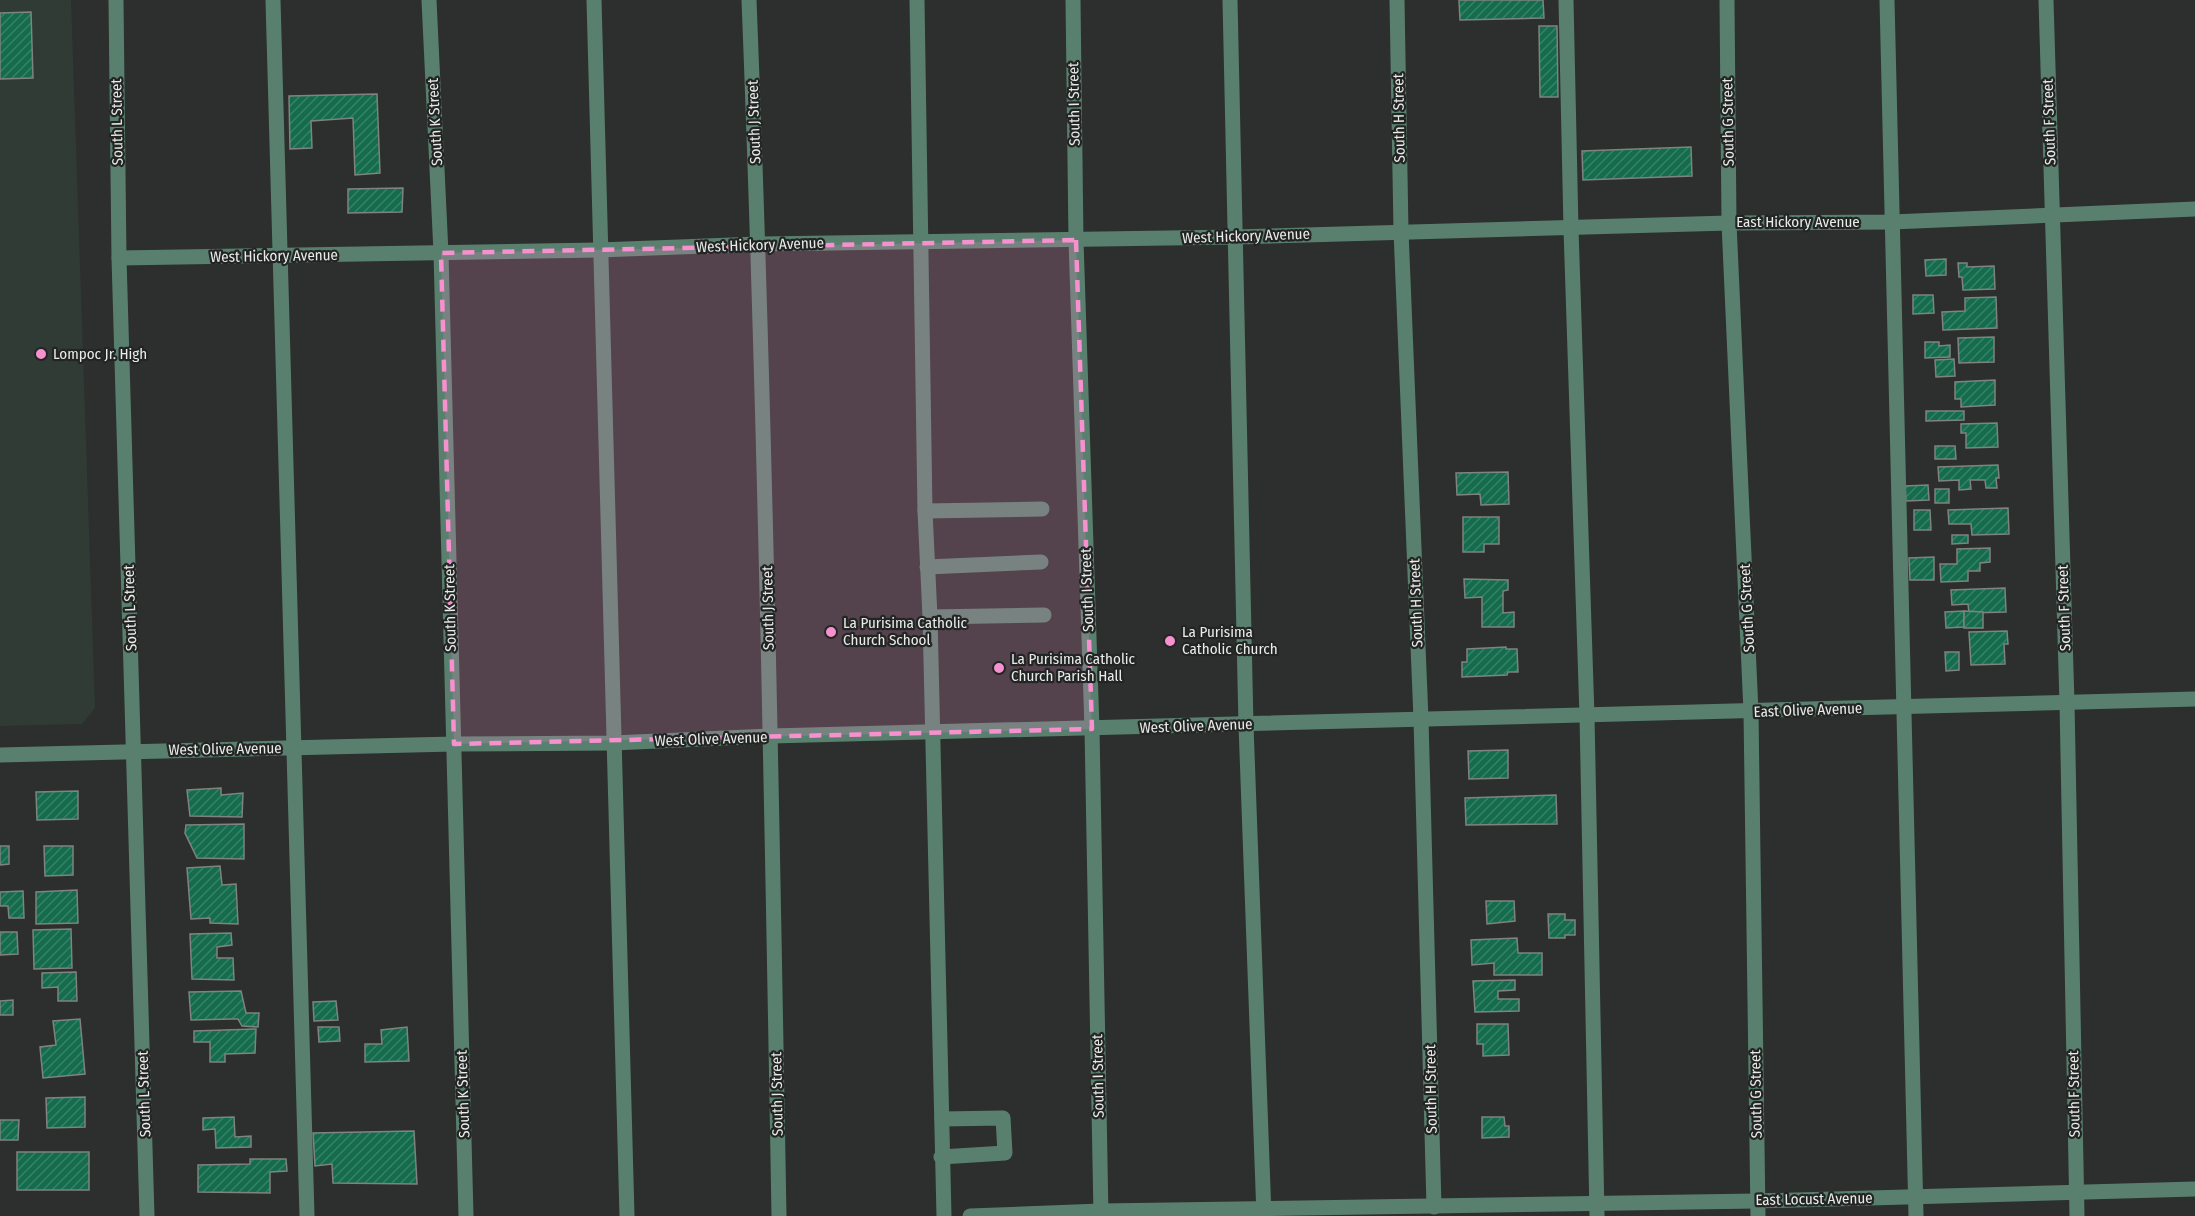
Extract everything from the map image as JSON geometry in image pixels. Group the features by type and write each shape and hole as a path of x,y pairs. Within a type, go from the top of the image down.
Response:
{"street":[{"name":"South L Street","path":"116,0 118,258 135,752 147,1216"},
{"path":"273,0 307,1216"},
{"name":"South K Street","path":"429,0 441,253 466,1216"},
{"path":"594,0 627,1216"},
{"name":"South J Street","path":"749,0 759,244 771,736 779,1216"},
{"path":"917,0 925,511 930,617 944,1216"},
{"name":"South I Street","path":"1073,0 1076,240 1092,729 1101,1213"},
{"path":"1230,0 1246,725 1264,1213"},
{"name":"South H Street","path":"1397,0 1401,231 1421,719 1434,1207"},
{"path":"1566,0 1587,716 1597,1209"},
{"name":"South G Street","path":"1726,0 1730,223 1751,712 1757,1208"},
{"path":"1887,0 1916,1216"},
{"name":"South F Street","path":"2046,0 2067,703 2077,1216"},
{"name":"East Hickory Avenue","path":"1401,231 1730,223 1892,222 2195,209"},
{"name":"West Hickory Avenue","path":"118,258 599,250 759,244 1236,237 1401,231"},
{"path":"925,511 1042,509"},
{"path":"927,567 1041,562"},
{"path":"930,617 1044,615"},
{"name":"East Olive Avenue","path":"1421,719 2195,699"},
{"name":"West Olive Avenue","path":"0,755 454,744 613,743 771,736 1421,719"},
{"path":"941,1157 1005,1153 1003,1118 942,1119"},
{"name":"East Locust Avenue","path":"970,1216 1264,1213 1434,1207 1757,1208 1916,1197 2195,1189"}],"highlighted area":[{"path":"1076,240 1092,729 454,744 441,253"}],"shaded area":[{"name":"Lompoc Jr. High","path":"0,0 71,0 95,708 82,724 0,726"}],"building":[{"path":"1459,0 1543,0 1544,18 1460,20"},
{"path":"31,12 33,78 0,79 0,13"},
{"path":"1539,26 1557,26 1558,97 1540,97"},
{"path":"377,94 380,173 355,175 353,118 311,121 312,148 290,149 289,96"},
{"path":"1691,147 1692,176 1583,180 1582,151"},
{"path":"403,188 402,212 348,213 348,189"},
{"path":"1946,259 1946,275 1926,276 1925,260"},
{"path":"1958,263 1967,263 1967,267 1994,266 1995,289 1963,290"},
{"path":"1913,295 1933,295 1934,313 1913,314"},
{"path":"1996,297 1997,328 1943,330 1942,312 1965,311 1965,298"},
{"path":"1994,337 1994,362 1959,363 1958,338"},
{"path":"1925,342 1939,342 1939,346 1950,345 1950,357 1925,358"},
{"path":"1954,359 1955,376 1936,377 1935,360"},
{"path":"1995,380 1995,405 1961,407 1961,399 1955,399 1955,382"},
{"path":"1926,411 1964,411 1964,420 1926,421"},
{"path":"1997,423 1998,447 1966,448 1966,433 1961,433 1961,424"},
{"path":"1935,446 1955,446 1956,459 1935,459"},
{"path":"1998,465 1997,488 1986,488 1985,480 1970,480 1971,489 1959,490 1959,480 1939,481 1938,467"},
{"path":"1508,472 1509,504 1481,505 1480,494 1457,495 1456,473"},
{"path":"1928,485 1929,500 1906,501 1905,486"},
{"path":"1935,489 1949,489 1949,503 1935,503"},
{"path":"2008,508 2009,534 1972,535 1971,524 1949,524 1948,510"},
{"path":"1914,510 1930,510 1931,530 1914,530"},
{"path":"1463,517 1499,517 1499,544 1484,544 1484,552 1463,552"},
{"path":"1952,535 1968,535 1968,543 1952,544"},
{"path":"1990,548 1990,562 1980,563 1980,571 1968,571 1968,581 1941,582 1940,564 1957,564 1957,549"},
{"path":"1934,557 1934,580 1910,580 1909,558"},
{"path":"1464,579 1508,580 1508,590 1503,591 1503,613 1514,612 1514,627 1482,627 1482,597 1465,598"},
{"path":"2005,588 2006,612 1969,613 1968,604 1952,605 1951,590"},
{"path":"1964,611 1964,627 1946,628 1945,612"},
{"path":"1964,611 1983,612 1983,628 1964,628"},
{"path":"2007,631 2008,644 2004,644 2005,664 1971,665 1969,632"},
{"path":"1506,647 1506,649 1517,649 1518,672 1508,672 1507,675 1462,677 1462,662 1467,662 1467,649"},
{"path":"1945,652 1959,652 1959,670 1946,671"},
{"path":"1508,750 1508,778 1469,779 1468,751"},
{"path":"221,788 221,795 243,793 242,817 190,816 187,790"},
{"path":"78,791 78,819 37,820 36,792"},
{"path":"1556,795 1557,824 1466,825 1465,798"},
{"path":"244,824 244,859 197,858 185,833 186,825"},
{"path":"0,846 9,846 9,864 0,865"},
{"path":"44,846 73,846 73,875 45,876"},
{"path":"220,866 222,885 236,884 238,924 210,923 210,918 191,919 187,868"},
{"path":"77,890 78,923 36,924 36,892"},
{"path":"23,891 24,918 9,918 8,906 0,906 0,892"},
{"path":"1486,901 1514,901 1515,921 1487,924"},
{"path":"1548,914 1565,914 1565,920 1575,920 1575,935 1565,935 1565,938 1549,938"},
{"path":"71,929 72,968 34,969 33,930"},
{"path":"0,932 17,932 18,954 0,955"},
{"path":"231,933 232,945 217,947 217,958 233,958 234,980 192,979 190,934"},
{"path":"1517,938 1518,953 1542,953 1542,975 1494,975 1494,963 1472,965 1471,940"},
{"path":"76,972 77,1001 58,1001 58,987 42,988 42,973"},
{"path":"1515,980 1515,990 1498,991 1498,999 1519,999 1519,1011 1475,1012 1473,981"},
{"path":"241,991 246,1013 259,1013 258,1027 242,1026 238,1019 191,1020 189,992"},
{"path":"13,1000 13,1015 0,1015 0,1001"},
{"path":"336,1001 338,1020 314,1021 313,1002"},
{"path":"80,1019 85,1074 43,1078 40,1047 56,1045 53,1021"},
{"path":"1477,1024 1508,1024 1509,1055 1483,1056 1483,1044 1477,1044"},
{"path":"318,1027 339,1027 340,1041 319,1042"},
{"path":"407,1027 409,1061 365,1062 365,1044 382,1044 381,1030"},
{"path":"256,1029 255,1053 225,1054 225,1062 210,1062 210,1042 194,1042 194,1031"},
{"path":"85,1097 85,1127 47,1128 46,1098"},
{"path":"234,1117 235,1137 251,1136 251,1147 216,1148 215,1129 203,1130 203,1118"},
{"path":"1482,1117 1504,1117 1505,1126 1509,1126 1509,1137 1482,1138"},
{"path":"0,1120 19,1120 18,1140 0,1140"},
{"path":"414,1131 417,1184 333,1183 332,1164 315,1166 313,1133"},
{"path":"17,1152 89,1152 89,1190 17,1190"},
{"path":"250,1159 286,1159 287,1171 270,1172 270,1193 198,1192 198,1165 250,1164"}],"place":[{"name":"Lompoc Jr. High","path":"41,354"},
{"name":"La Purisima Catholic Church School","path":"831,632"},
{"name":"La Purisima Catholic Church","path":"1170,641"},
{"name":"La Purisima Catholic Church Parish Hall","path":"999,668"}]}
